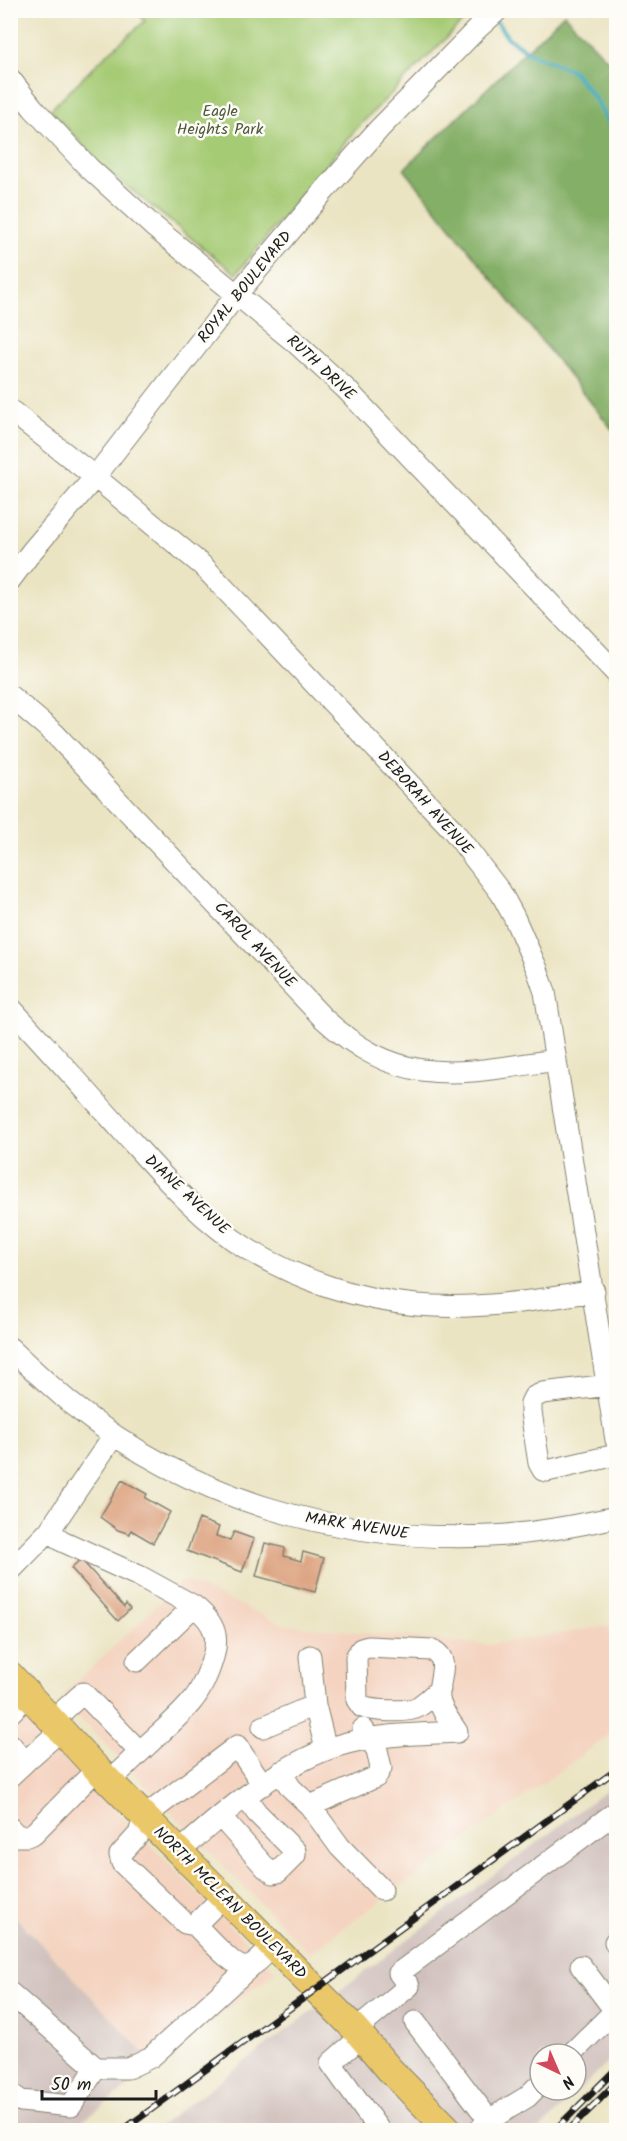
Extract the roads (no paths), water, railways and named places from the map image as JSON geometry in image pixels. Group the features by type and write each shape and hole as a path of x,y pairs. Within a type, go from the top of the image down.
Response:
{"main road":[{"name":"NORTH MCLEAN BOULEVARD","path":"10,1675 20,1704 57,1726 358,2033 440,2128"}],"street":[{"name":"ROYAL BOULEVARD","path":"10,580 95,477 237,294 380,129 498,10"},
{"name":"RUTH DRIVE","path":"10,80 88,168 153,226 296,343 346,389 616,673"},
{"name":"DEBORAH AVENUE","path":"10,410 203,566 452,830 501,893 514,917 545,992 616,1440"},
{"name":"CAROL AVENUE","path":"10,696 54,733 323,1018 357,1046 404,1067 439,1073 476,1072 556,1060"},
{"name":"DIANE AVENUE","path":"10,1007 172,1185 206,1218 240,1243 282,1268 326,1286 375,1299 416,1305 464,1307 594,1291"},
{"name":"MARK AVENUE","path":"10,1348 74,1406 114,1435 163,1465 230,1496 274,1511 315,1522 364,1531 423,1536 493,1536 537,1532 616,1516"},
{"path":"609,1385 543,1393 534,1397 531,1403 539,1463 543,1470 616,1455"},
{"path":"10,1571 49,1531 114,1435"},
{"path":"10,1828 17,1836 34,1833 103,1775 140,1752 192,1702 201,1689 216,1652 216,1638 207,1618 194,1606 141,1577 62,1541 49,1531"},
{"path":"137,1661 194,1606"},
{"path":"179,1852 280,1772 326,1749 370,1739 457,1732 438,1697 442,1658 439,1653 432,1650 368,1647 361,1649 356,1657 357,1700 362,1707 364,1731 370,1739 377,1750 381,1768 376,1777 310,1806"},
{"path":"310,1656 315,1705 326,1749"},
{"path":"362,1707 369,1710 409,1710 417,1708 440,1689"},
{"path":"18,1769 83,1693 140,1752"},
{"path":"263,1727 315,1705"},
{"path":"10,1744 18,1769"},
{"path":"250,1967 244,1968 233,1961 195,1925 185,1923 122,1863 120,1855 139,1834 144,1817 237,1746 262,1785"},
{"path":"280,1772 291,1788 310,1806 340,1847 382,1890"},
{"path":"221,1817 266,1868 273,1873 278,1872 295,1855 295,1851 257,1813 246,1798"},
{"path":"379,2130 331,2063 358,2033 409,1986 399,1973 616,1812"},
{"path":"195,1925 223,1897"},
{"path":"10,1993 96,2068 128,2068 151,2057 273,1946"},
{"path":"581,1966 616,2010 583,2042"},
{"path":"415,2022 484,2125 528,2096"},
{"path":"10,2093 21,2101 71,2106 96,2068"}],"waterway":[{"path":"495,20 508,38 531,54 573,71 595,99 616,136"}],"railway":[{"path":"123,2130 616,1770"},
{"path":"555,2130 616,2069"},
{"path":"569,2130 616,2083"}],"park label":[{"name":"Eagle Heights Park","path":"220,120"}]}
